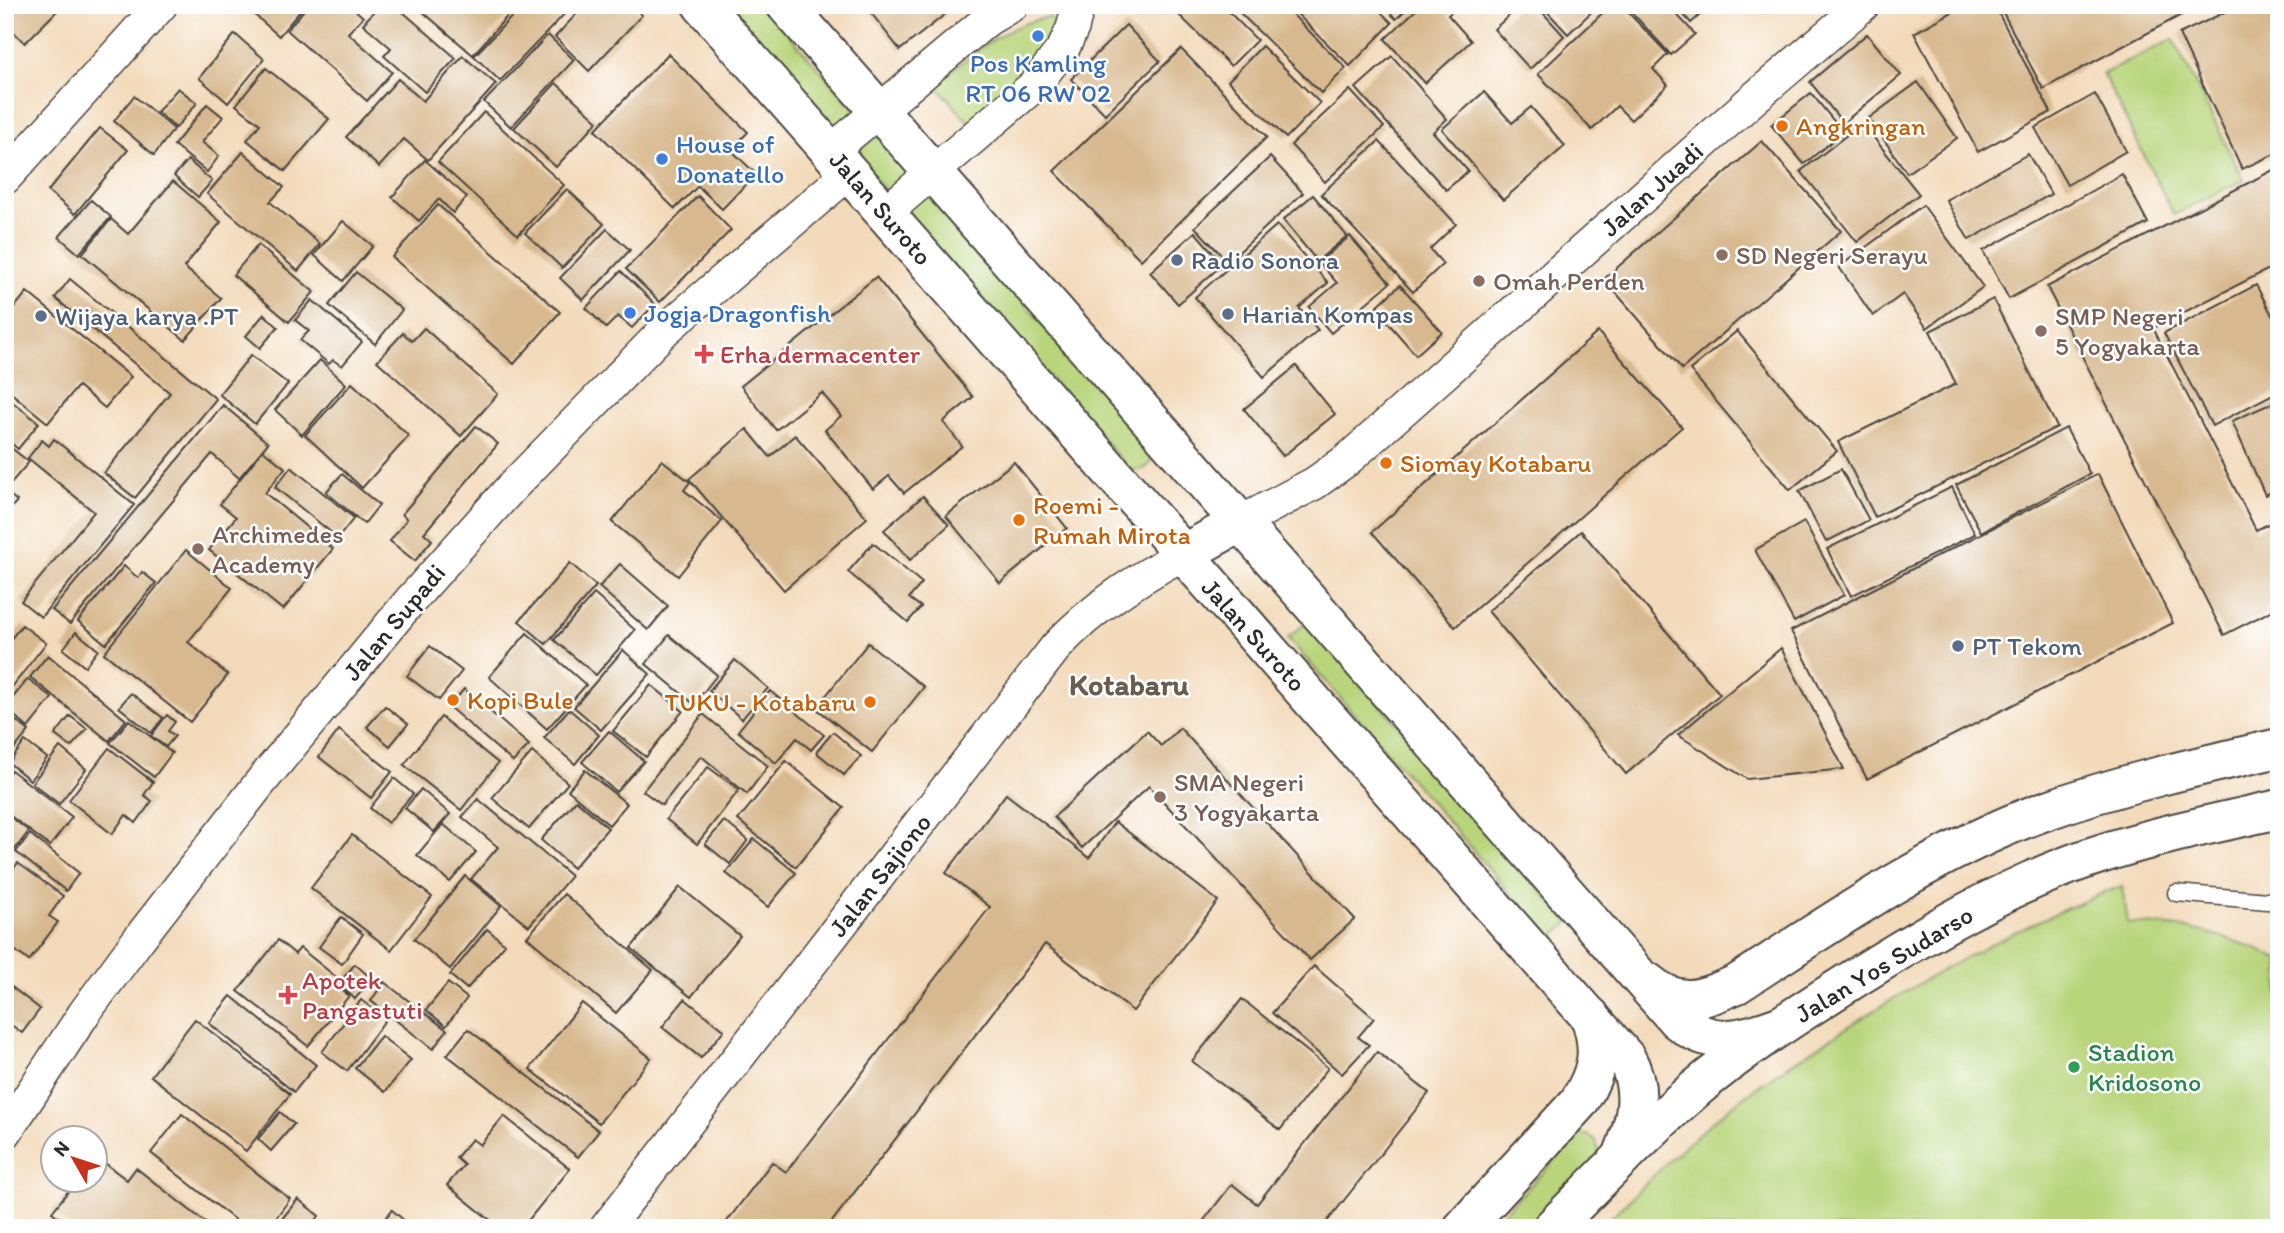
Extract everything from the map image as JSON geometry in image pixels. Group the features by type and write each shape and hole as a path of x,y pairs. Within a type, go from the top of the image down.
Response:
{"main road":[{"name":"Jalan Suroto","path":"702,5 1626,1058 1637,1086 1636,1116 1621,1159"},
{"path":"786,5 1676,1020 1697,1035 1711,1039 1743,1038 1782,1025"},
{"path":"1183,554 1241,522"},
{"path":"1636,974 1670,998 1709,996 1737,984 1896,884 2040,812 2087,797 2279,748"},
{"name":"Jalan Yos Sudarso","path":"1552,1228 1662,1118 1719,1069 1900,949 2027,883 2092,857 2168,834 2279,809"},
{"path":"1463,1228 1579,1102 1592,1081 1597,1058 1597,1037 1590,1016"}],"street":[{"path":"5,177 161,5"},
{"name":"Jalan Supadi","path":"5,1132 138,940 260,783 410,601 510,489 665,330 840,161 879,111 987,20 1012,5"},
{"path":"885,213 1035,85 1064,47 1073,27 1078,5"},
{"name":"Jalan Juadi","path":"1241,522 1315,483 1347,460 1863,5"},
{"name":"Jalan Sajiono","path":"607,1228 1056,647 1080,621 1110,598 1183,554"}],"lane":[{"path":"2176,893 2279,902"}],"green space":[{"path":"723,5 763,5 1153,450 1147,467 1129,469"},
{"path":"1050,17 1054,23 1033,67 970,124 935,84 1003,34 1018,26"},
{"path":"2173,39 2244,180 2174,215 2103,74"},
{"path":"1308,621 1569,923 1550,939 1288,638"},
{"name":"Stadion Kridosono","path":"2122,886 2128,923 2205,932 2279,959 2279,1228 1600,1228 1712,1122 1785,1068 1876,1009 1979,950 2049,916"},
{"path":"1579,1135 1595,1139 1600,1154 1529,1228 1489,1228"}],"building":[{"path":"5,5 51,5 57,11 25,43 5,24"},
{"path":"255,5 305,5 279,36 250,11"},
{"path":"308,5 350,5 363,17 348,33 392,72 367,101 287,30"},
{"path":"379,5 395,5 456,58 425,92 384,56 391,48 363,24"},
{"path":"415,5 517,5 473,55"},
{"path":"523,5 573,5 500,81 474,56"},
{"path":"585,5 631,5 642,15 589,71 555,37"},
{"path":"865,5 957,5 900,50"},
{"path":"1169,5 1222,5 1257,40 1231,66"},
{"path":"1232,5 1283,5 1346,68 1321,93"},
{"path":"1288,5 1374,5 1392,23 1350,66"},
{"path":"1383,5 1411,5 1396,19"},
{"path":"1421,5 1459,5 1448,15 1471,41 1425,83 1385,39"},
{"path":"1521,5 1536,5 1564,36 1530,69 1494,29"},
{"path":"1541,5 1599,5 1568,34"},
{"path":"1611,5 1621,5 1668,54 1653,69 1668,85 1631,120 1617,106 1592,130 1538,74"},
{"path":"1625,5 1668,5 1695,34 1671,55"},
{"path":"1675,5 1711,5 1691,23"},
{"path":"1965,5 1994,5 2051,112 1978,152 1914,33"},
{"path":"1999,5 2200,5 2043,89"},
{"path":"2240,5 2279,5 2279,152 2242,169 2179,34"},
{"path":"1126,25 1160,61 1105,114 1071,79"},
{"path":"235,34 264,59 228,103 199,78"},
{"path":"1867,34 1901,75 1843,123 1810,82"},
{"path":"548,35 574,60 511,127 484,102"},
{"path":"1262,46 1320,103 1286,138 1228,81"},
{"path":"1181,49 1267,137 1141,260 1054,171"},
{"path":"668,54 748,132 731,150 756,174 722,209 698,186 675,209 595,130"},
{"path":"463,56 496,84 428,160 404,139 379,167 346,137 398,79 423,101"},
{"path":"1392,56 1447,119 1433,132 1468,171 1446,190 1356,88"},
{"path":"266,68 329,119 285,171 247,140 260,124 236,105"},
{"path":"1918,82 1957,138 1907,173 1869,118"},
{"path":"556,83 598,121 556,167 514,128"},
{"path":"178,88 197,103 176,128 157,112"},
{"path":"1350,90 1384,127 1325,182 1291,145"},
{"path":"1484,92 1512,123 1531,107 1565,146 1503,200 1442,129"},
{"path":"1811,93 1843,132 1804,164 1771,125"},
{"path":"2095,94 2126,151 2067,185 2035,128"},
{"path":"134,96 174,129 154,155 114,121"},
{"path":"207,104 223,117 202,142 219,156 207,172 174,145"},
{"path":"484,112 564,185 518,235 438,162"},
{"path":"1862,123 1919,194 1857,242 1801,171"},
{"path":"100,128 128,150 75,214 48,191"},
{"path":"1379,141 1456,224 1430,249 1443,264 1413,292 1321,194"},
{"name":"SD Negeri Serayu","path":"1762,141 1841,231 1682,369 1604,279"},
{"path":"243,152 284,187 270,202 320,244 298,271 207,194"},
{"path":"2028,154 2051,194 1969,240 1946,200"},
{"path":"1270,157 1303,193 1228,262 1195,227"},
{"path":"188,160 212,181 198,197 174,176"},
{"path":"425,160 467,197 453,213 439,199 419,221 392,197"},
{"path":"2279,167 2279,264 2153,328 2256,530 2279,519 2279,607 2224,635 2047,287"},
{"path":"2122,174 2148,223 2009,299 1983,251"},
{"path":"173,181 221,222 184,267 221,298 185,340 82,254 111,219 128,234"},
{"path":"567,189 604,224 562,268 525,233"},
{"path":"1313,195 1347,236 1317,261 1283,220"},
{"path":"698,196 731,230 660,302 626,269"},
{"path":"91,200 111,217 79,254 59,237"},
{"path":"438,205 560,312 514,364 392,257"},
{"path":"1923,205 1983,287 1927,328 1903,294 1873,316 1839,267"},
{"path":"343,221 373,246 343,281 314,255"},
{"path":"1277,225 1328,283 1299,308 1318,330 1264,377 1195,297"},
{"path":"607,229 630,250 583,300 560,278"},
{"path":"1195,232 1223,264 1178,304 1150,272"},
{"path":"1350,236 1390,283 1331,333 1309,307 1337,283 1319,262"},
{"path":"258,245 314,292 289,322 233,275"},
{"path":"621,271 655,304 632,328 618,316 606,328 586,308"},
{"path":"356,272 402,310 375,344 329,305"},
{"path":"876,277 973,397 943,422 962,446 904,493 889,476 873,489 825,430 841,416 822,393 776,430 741,386"},
{"path":"70,279 216,399 135,498 104,473 170,393 55,298"},
{"path":"1400,285 1442,332 1416,355 1375,308"},
{"path":"2256,285 2279,328 2279,391 2212,426 2164,333"},
{"path":"27,292 131,377 105,408 78,386 48,423 5,388 5,319"},
{"path":"1993,299 2057,427 1875,517 1838,442 1956,384 1930,331"},
{"path":"312,300 362,342 342,366 333,360 329,364 300,340 309,331 295,320"},
{"path":"264,314 278,327 260,348 246,336"},
{"path":"424,328 498,394 461,436 377,361 403,333 412,341"},
{"path":"1737,331 1837,451 1790,490 1690,370"},
{"path":"1598,332 1682,427 1455,627 1372,532"},
{"path":"251,355 288,384 255,424 219,394"},
{"path":"320,360 346,384 302,435 275,410"},
{"path":"1296,366 1335,414 1283,456 1244,409"},
{"path":"352,383 409,436 362,488 305,435"},
{"path":"5,396 39,423 18,449 5,438"},
{"path":"2279,400 2279,489 2265,495 2232,421"},
{"path":"223,405 268,443 239,478 212,454 70,624 52,610"},
{"path":"476,426 498,444 424,533 432,540 415,561 390,541 407,519 402,514"},
{"path":"2066,428 2090,474 1981,532 1956,485"},
{"path":"747,429 770,457 795,435 867,518 784,590 689,479"},
{"path":"54,439 134,505 41,617 21,601 94,512 28,458 42,440 49,446"},
{"path":"5,443 29,462 5,490"},
{"path":"263,450 285,468 265,493 333,549 283,610 209,550 236,517 220,504"},
{"path":"662,460 690,482 684,490 722,521 678,576 612,522"},
{"path":"1014,462 1067,528 1000,583 946,516"},
{"path":"291,467 354,518 338,538 275,487"},
{"path":"1841,469 1869,520 1826,542 1799,491"},
{"path":"342,474 379,505 364,524 326,492"},
{"path":"2098,474 2173,623 1867,779 1791,631"},
{"path":"1952,487 1975,534 1851,596 1827,549"},
{"path":"5,491 17,501 5,515"},
{"path":"923,496 949,525 910,560 884,530"},
{"path":"1804,522 1844,595 1794,622 1755,550"},
{"path":"1581,531 1720,694 1626,774 1488,611"},
{"path":"873,543 922,583 909,598 921,607 908,622 848,572"},
{"path":"186,550 232,588 188,642 228,675 190,722 104,653"},
{"path":"570,563 596,586 546,644 519,621"},
{"path":"620,564 668,606 648,630 599,587"},
{"path":"124,566 138,578 142,572 156,583 106,644 78,621"},
{"path":"594,594 635,630 596,675 554,640"},
{"path":"22,625 46,643 5,696 5,646"},
{"path":"76,632 98,650 85,667 63,649"},
{"path":"527,633 586,685 547,729 489,677"},
{"path":"669,635 717,675 694,704 646,664"},
{"path":"868,643 924,687 872,752 816,708"},
{"path":"430,646 462,671 439,700 407,676"},
{"path":"1781,648 1844,769 1747,779 1678,735"},
{"path":"623,650 650,674 601,730 574,707"},
{"path":"48,655 126,720 109,741 30,677"},
{"path":"735,660 768,688 742,719 709,691"},
{"path":"28,679 52,698 28,728 5,707"},
{"path":"651,685 683,711 646,757 613,731"},
{"path":"464,689 529,745 513,762 449,707"},
{"path":"770,691 824,735 811,750 797,738 776,763 738,731"},
{"path":"131,693 163,718 151,733 119,707"},
{"path":"385,706 408,724 390,746 367,727"},
{"path":"569,709 599,735 575,764 544,738"},
{"path":"5,712 29,731 11,753 5,749"},
{"path":"703,714 768,766 747,794 701,756 662,805 643,791"},
{"path":"167,715 175,722 168,731 175,736 166,747 151,736"},
{"path":"70,716 87,729 71,747 55,735"},
{"path":"441,717 498,763 461,810 404,765"},
{"path":"129,720 172,753 154,777 110,743"},
{"path":"1180,728 1355,919 1310,960 1149,786 1082,848 1054,817 1147,731 1161,746"},
{"path":"339,730 392,772 371,798 319,757"},
{"path":"609,731 644,761 616,792 582,762"},
{"path":"833,732 861,756 844,775 816,752"},
{"path":"25,741 47,758 30,780 9,763"},
{"path":"60,747 86,769 59,804 32,783"},
{"path":"109,748 153,782 144,795 152,801 136,823 126,815 112,834 69,800"},
{"path":"532,752 568,783 529,829 492,798"},
{"path":"786,761 844,808 796,867 738,820"},
{"path":"708,767 739,790 697,844 666,819"},
{"path":"11,770 72,817 50,846 5,812 5,778"},
{"path":"585,770 627,804 609,825 568,790"},
{"path":"394,778 413,794 388,823 370,808"},
{"path":"421,789 450,814 434,832 405,808"},
{"path":"1006,794 1089,858 1115,822 1218,901 1133,1011 1045,944 831,1223 836,1228 722,1228 772,1162 786,1172 990,907 946,873"},
{"path":"478,799 571,876 529,926 471,879 498,847 462,817"},
{"path":"576,800 608,828 573,868 541,840"},
{"path":"5,813 29,831 13,852 5,846"},
{"path":"724,821 748,840 730,864 705,844"},
{"path":"443,824 476,852 450,882 417,855"},
{"path":"30,834 79,873 66,891 16,852"},
{"path":"352,835 432,897 391,950 311,888"},
{"path":"754,839 796,873 768,907 726,873"},
{"path":"18,863 63,896 49,916 58,922 29,961 5,943 5,880"},
{"path":"465,876 501,906 450,969 414,939"},
{"path":"680,887 740,936 691,997 631,948"},
{"path":"564,894 653,970 616,1013 527,937"},
{"path":"341,917 363,934 342,964 319,947"},
{"path":"487,929 505,944 467,989 450,975"},
{"path":"278,940 295,954 300,948 341,981 355,964 372,979 355,999 337,983 349,996 308,1046 238,991"},
{"path":"1314,966 1374,1018 1358,1037 1369,1045 1342,1074 1272,1013"},
{"path":"5,982 40,1009 22,1033 5,1020"},
{"path":"384,982 447,1030 433,1049 371,1001"},
{"path":"448,983 467,998 446,1026 426,1010"},
{"path":"231,996 316,1065 294,1092 209,1023"},
{"path":"685,999 724,1030 701,1058 662,1027"},
{"path":"1242,999 1328,1068 1280,1130 1192,1061"},
{"path":"361,1000 386,1019 347,1071 322,1052"},
{"path":"582,1003 651,1058 599,1123 530,1069"},
{"path":"195,1019 290,1094 246,1151 151,1076"},
{"path":"468,1029 599,1131 578,1157 447,1055"},
{"path":"381,1036 411,1060 385,1092 355,1068"},
{"path":"1377,1052 1429,1093 1322,1228 1198,1228 1232,1184 1257,1204"},
{"path":"280,1112 294,1124 271,1151 258,1139"},
{"path":"182,1114 290,1199 268,1228 245,1228 151,1153"},
{"path":"504,1116 570,1169 522,1228 500,1228 447,1185 464,1165 456,1158 472,1139 480,1145"},
{"path":"108,1166 127,1180 136,1168 210,1226 73,1228 52,1212 66,1194 108,1194"},
{"path":"298,1199 319,1216 310,1228 276,1226"},
{"path":"392,1210 413,1228 378,1228"}],"place":[{"name":"Pos Kamling RT 06 RW 02","path":"1038,36"},
{"name":"Angkringan","path":"1782,126"},
{"name":"House of Donatello","path":"662,159"},
{"name":"SD Negeri Serayu","path":"1722,255"},
{"name":"Radio Sonora","path":"1177,260"},
{"name":"Omah Perden","path":"1479,281"},
{"name":"Jogja Dragonfish","path":"630,313"},
{"name":"Harian Kompas","path":"1228,314"},
{"name":"Wijaya karya .PT","path":"41,316"},
{"name":"SMP Negeri 5 Yogyakarta","path":"2041,331"},
{"name":"Erha dermacenter","path":"704,354"},
{"name":"Siomay Kotabaru","path":"1386,463"},
{"name":"Roemi - Rumah Mirota","path":"1019,520"},
{"name":"Archimedes Academy","path":"198,549"},
{"name":"PT Tekom","path":"1958,646"},
{"name":"Kopi Bule","path":"453,700"},
{"name":"TUKU - Kotabaru","path":"870,702"},
{"name":"SMA Negeri 3 Yogyakarta","path":"1160,797"},
{"name":"Apotek Pangastuti","path":"288,995"},
{"name":"Stadion Kridosono","path":"2074,1067"}],"district":[{"name":"Kotabaru","path":"1129,685"}]}
